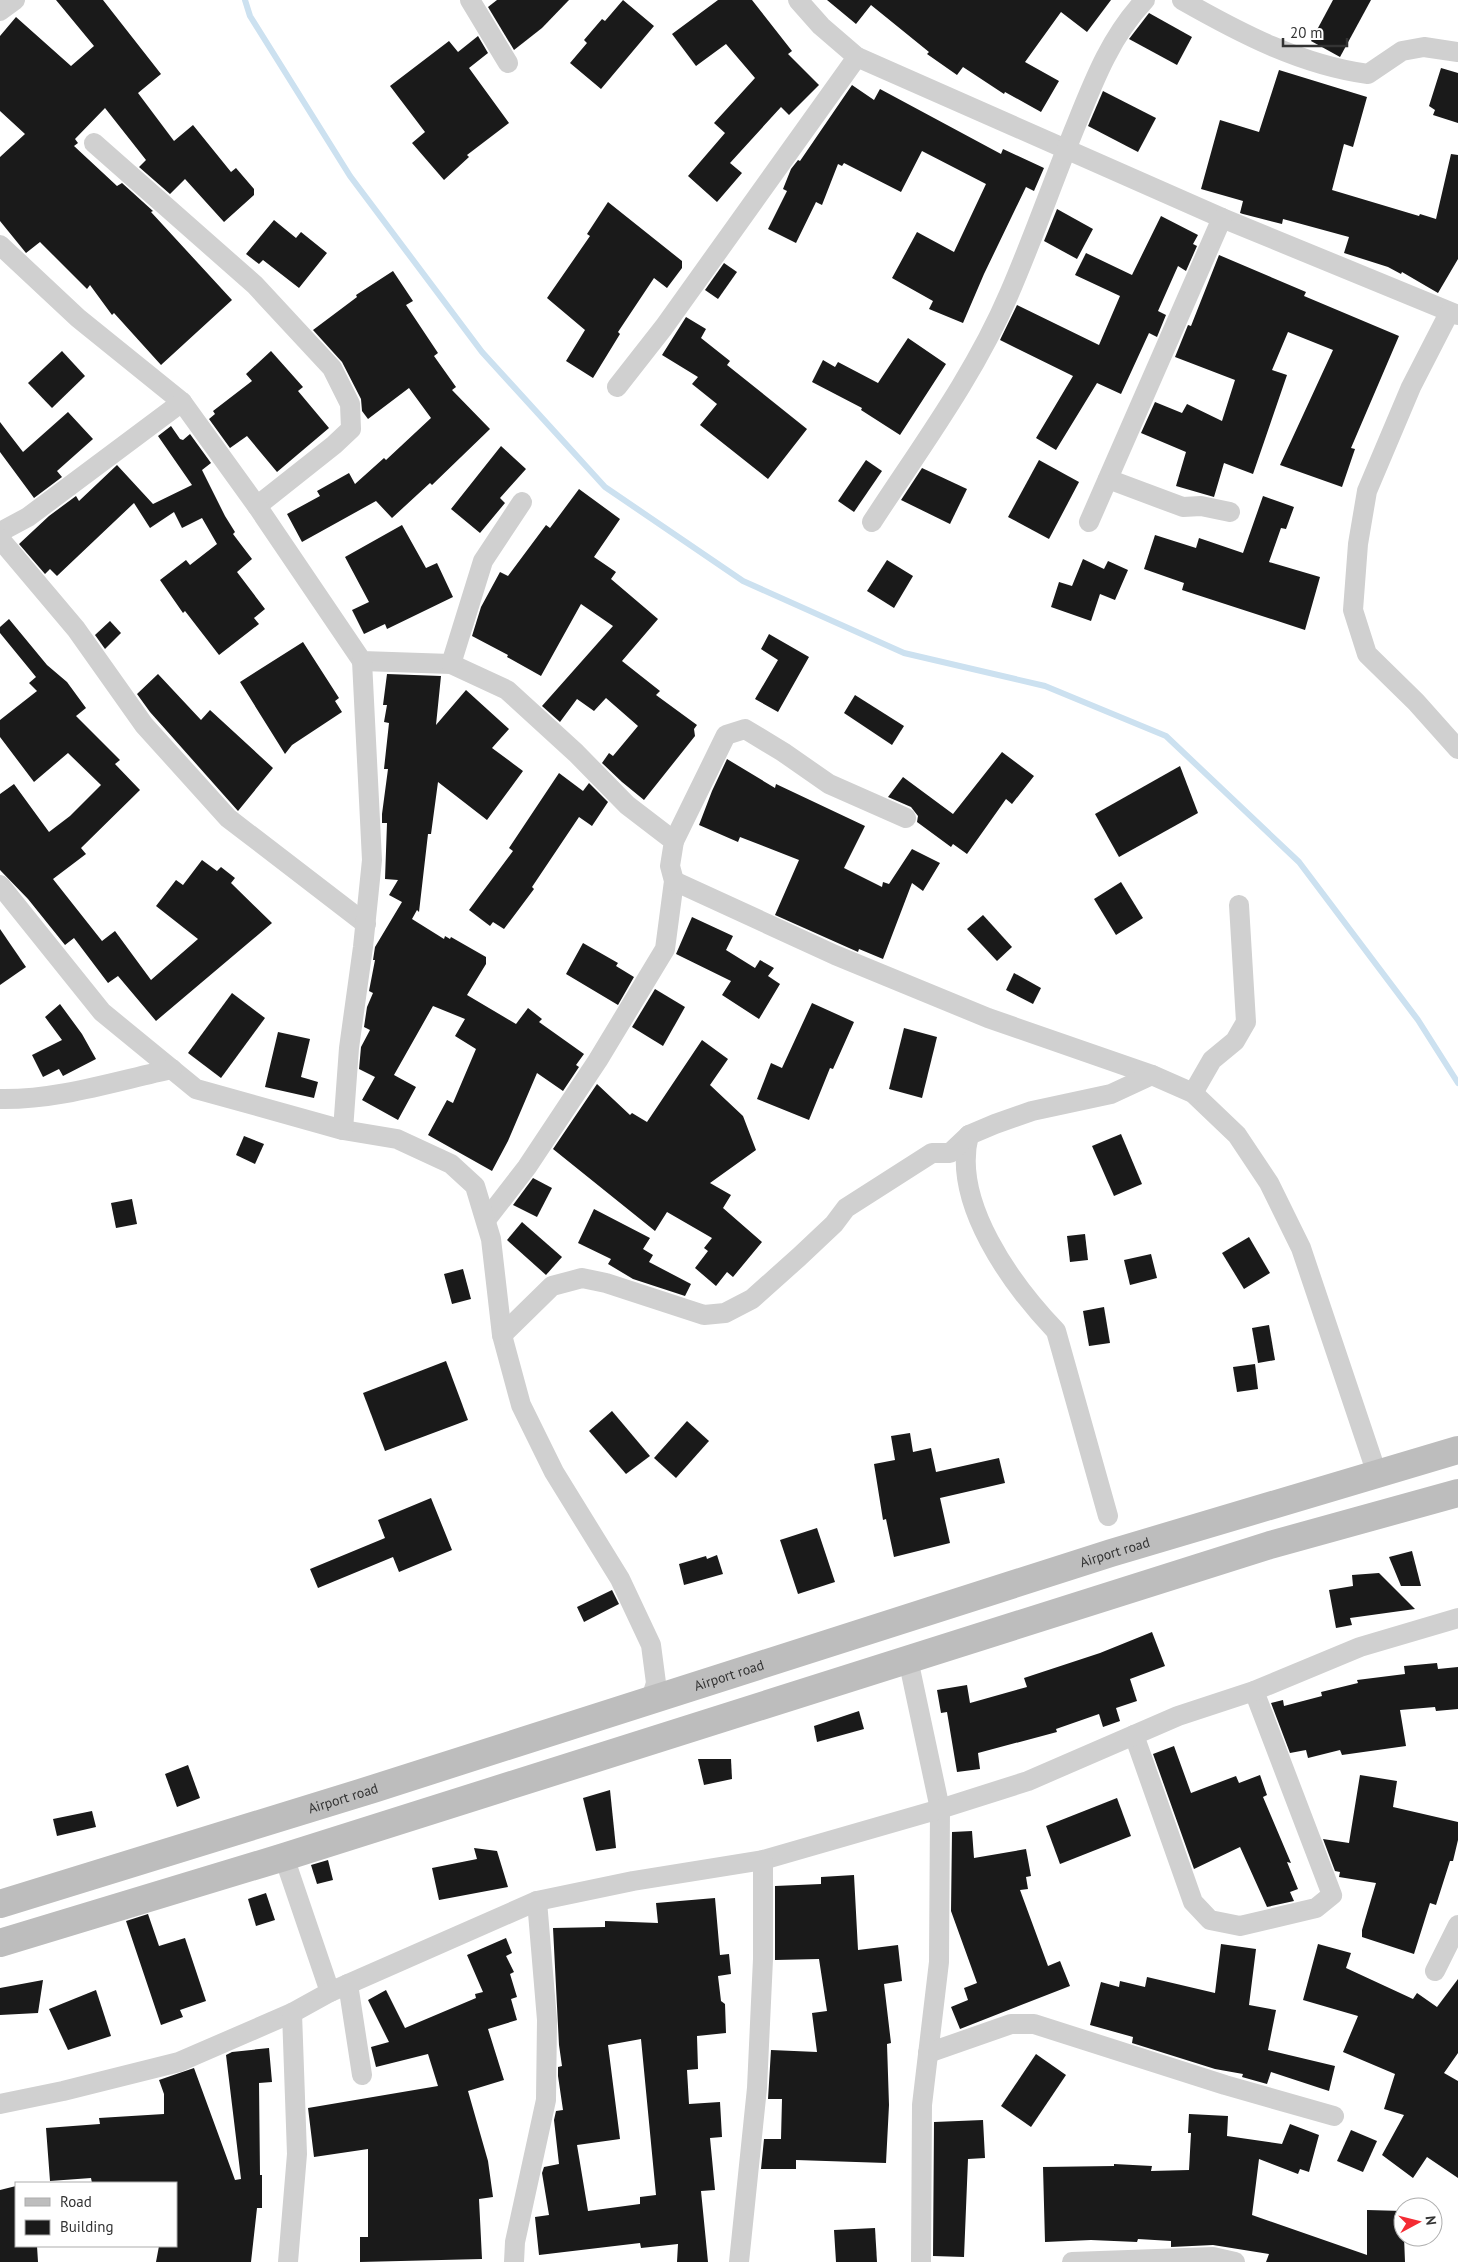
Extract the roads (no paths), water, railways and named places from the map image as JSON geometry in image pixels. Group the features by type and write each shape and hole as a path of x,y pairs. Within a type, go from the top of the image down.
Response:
{"main road":[{"name":"Airport road","path":"0,1904 386,1785 651,1699 1191,1530 1458,1450"},
{"path":"0,1943 284,1856 1270,1545 1458,1493"},
{"path":"1191,1530 1202,1567"}],"street":[{"path":"0,11 14,0"},
{"path":"470,0 508,63"},
{"path":"798,0 821,26 857,57 1222,218 1453,314 1411,387 1368,491 1358,544 1353,610 1368,654 1458,748"},
{"path":"872,522 965,380 1008,296 1066,149 1109,48 1129,18 1146,0"},
{"path":"1182,0 1234,30 1291,54 1337,70 1368,74 1402,51 1424,47 1458,52"},
{"path":"617,386 664,327 857,57"},
{"path":"94,143 255,285 332,368 350,404 351,429 334,445 257,506"},
{"path":"1089,522 1222,218"},
{"path":"0,245 78,318 182,402 257,506 362,661 372,860 366,924 349,1048 343,1130"},
{"path":"0,532 28,517 182,402"},
{"path":"1108,479 1183,507 1201,506 1230,512"},
{"path":"451,664 483,561 522,502"},
{"path":"0,539 76,629 144,725 228,818 366,924"},
{"path":"362,661 451,664 508,690 576,753 627,804 674,841"},
{"path":"486,1220 527,1167 598,1060 665,949 674,881 670,866 674,841 726,735 745,728 829,784 906,818"},
{"path":"674,881 835,955 979,1014 1152,1075 1193,1093 1236,1135 1269,1183 1301,1248 1377,1474"},
{"path":"0,885 102,1012 196,1089 343,1130 397,1139 451,1164 475,1186 491,1239 502,1335 522,1405 554,1472 620,1579 651,1645 656,1683 651,1699"},
{"path":"1193,1093 1212,1060 1235,1041 1246,1022 1239,905"},
{"path":"0,1099 26,1100 56,1095 172,1069"},
{"path":"502,1335 552,1286 582,1278 606,1283 704,1315 724,1314 752,1299 834,1224 846,1208 932,1153 950,1153 968,1135 1032,1111 1111,1094 1152,1075"},
{"path":"968,1135 964,1152 965,1170 980,1226 1000,1259 1037,1311 1056,1331 1108,1516"},
{"path":"0,2104 64,2091 179,2062 292,2013 330,1992 537,1901 633,1881 763,1860 940,1809 1028,1781 1178,1716 1254,1691 1360,1647 1458,1618"},
{"path":"908,1659 940,1809 939,1962 922,2105 921,2262"},
{"path":"1134,1735 1193,1902 1210,1920 1240,1926 1316,1908 1332,1895 1254,1691"},
{"path":"284,1856 330,1992"},
{"path":"739,2262 757,2088 763,1960 763,1860"},
{"path":"514,2262 515,2242 546,2100 547,2020 537,1901"},
{"path":"1435,1971 1458,1925"},
{"path":"348,1984 362,2075"},
{"path":"288,2262 297,2154 292,2013"},
{"path":"928,2053 1011,2024 1034,2024 1225,2085 1334,2116"},
{"path":"1072,2262 1214,2257 1235,2262"}],"waterway":[{"path":"245,0 250,16 350,176 482,352 605,487 743,581 904,653 1045,686 1166,736 1299,862 1418,1020 1458,1083"}]}
